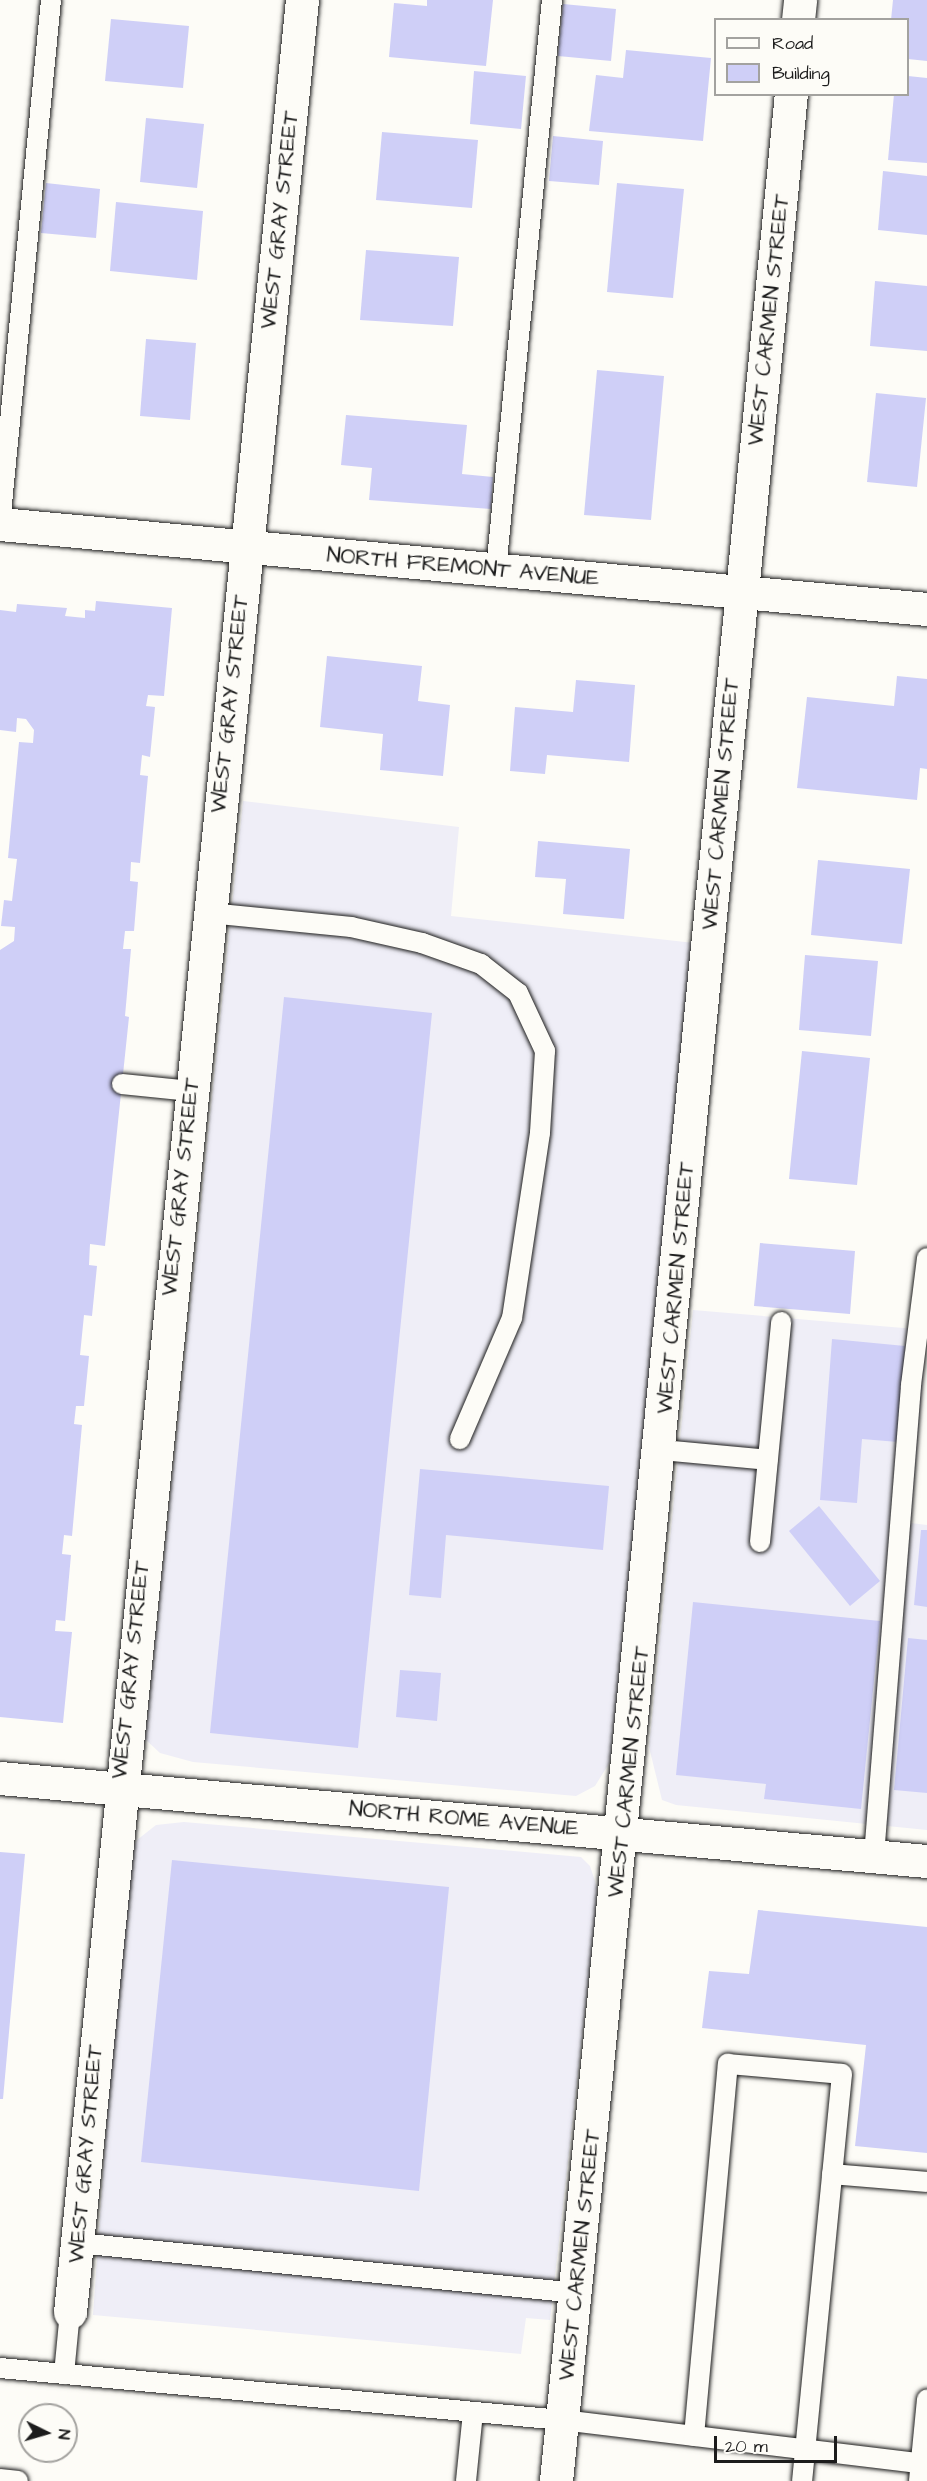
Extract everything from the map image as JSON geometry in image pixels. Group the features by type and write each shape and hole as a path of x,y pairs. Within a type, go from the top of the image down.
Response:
{"street":[{"name":"WEST GRAY STREET","path":"70,2312 119,1788 302,0"},
{"path":"798,18 800,0"},
{"name":"WEST CARMEN STREET","path":"556,2481 577,2294 661,1450 741,592 791,96"},
{"name":"NORTH FREMONT AVENUE","path":"0,524 927,609"},
{"name":"NORTH ROME AVENUE","path":"0,1778 927,1861"}],"lane":[{"path":"0,524 51,0"},
{"path":"496,570 552,0"},
{"path":"209,913 351,927 422,943 481,964 518,993 544,1051 540,1133 512,1318 460,1439"},
{"path":"122,1084 191,1091"},
{"path":"874,1856 911,1385 927,1258"},
{"path":"760,1542 781,1322"},
{"path":"661,1450 768,1460"},
{"path":"694,2436 728,2064 842,2074 802,2481"},
{"path":"832,2174 927,2182"},
{"path":"78,2243 577,2294"},
{"name":"WEST GRAY STREET","path":"64,2374 70,2312"},
{"path":"0,2368 562,2420 805,2450 922,2469 927,2399"},
{"path":"466,2481 473,2412"}],"shaded area":[{"path":"243,801 459,827 451,916 694,943 610,1762 595,1786 576,1796 193,1762 160,1753 145,1739"},
{"path":"693,1310 927,1330 911,1523 927,1525 927,1830 676,1805 662,1800 649,1747"},
{"path":"184,1822 581,1857 590,1866 597,1887 596,1914 550,2320 526,2318 521,2354 93,2315 125,1863 137,1840 156,1825"}],"building":[{"path":"427,0 493,0 486,66 389,57 394,3 427,6"},
{"path":"893,0 927,0 927,61 909,59 909,18 891,18"},
{"path":"563,4 616,9 611,61 558,56"},
{"path":"111,19 189,26 183,88 105,81"},
{"path":"626,50 711,58 703,141 589,131 596,75 623,78"},
{"path":"474,71 526,76 521,129 470,124"},
{"path":"909,76 927,78 927,163 888,160 894,96 909,96"},
{"path":"146,118 204,124 197,188 140,182"},
{"path":"382,132 478,140 472,208 376,200"},
{"path":"553,136 603,141 599,185 549,181"},
{"path":"883,171 927,176 927,235 878,230"},
{"path":"46,183 100,189 96,238 41,233"},
{"path":"617,183 684,189 673,298 607,292"},
{"path":"116,202 203,211 197,280 110,271"},
{"path":"366,250 459,257 453,326 360,320"},
{"path":"875,281 927,286 927,351 870,346"},
{"path":"146,339 196,343 190,420 140,416"},
{"path":"597,370 664,376 651,520 584,515"},
{"path":"876,393 926,398 917,487 867,482"},
{"path":"346,415 467,425 462,474 493,477 491,509 369,500 372,468 341,465"},
{"path":"96,601 172,608 164,696 148,695 146,706 155,707 150,757 142,755 140,775 148,776 140,863 131,862 130,881 138,882 134,931 125,931 123,949 131,949 125,1016 129,1017 105,1246 90,1244 89,1265 97,1266 92,1316 84,1315 80,1355 89,1356 84,1406 76,1406 74,1424 82,1425 72,1536 64,1535 62,1554 71,1555 65,1621 56,1620 55,1631 72,1632 63,1723 0,1717 0,950 14,941 15,927 1,926 4,900 12,901 17,859 8,858 19,742 33,743 34,730 26,719 17,718 16,732 0,730 0,610 16,612 17,604 67,608 65,616 85,618 85,610 95,611"},
{"path":"327,656 422,666 418,701 450,705 443,776 380,770 383,734 320,727"},
{"path":"897,676 927,679 927,769 920,768 917,800 797,788 807,697 894,706"},
{"path":"576,680 635,685 629,762 547,755 545,774 510,771 515,707 573,712"},
{"path":"538,841 630,849 624,919 563,914 566,879 535,877"},
{"path":"818,860 910,869 902,944 811,935"},
{"path":"805,955 878,961 871,1036 799,1030"},
{"path":"284,997 432,1013 358,1748 210,1733"},
{"path":"802,1051 870,1058 857,1185 789,1179"},
{"path":"760,1243 855,1251 850,1314 754,1306"},
{"path":"832,1339 905,1346 898,1442 862,1439 857,1503 820,1500"},
{"path":"420,1469 609,1486 603,1550 446,1535 441,1598 409,1595"},
{"path":"819,1506 880,1581 850,1606 789,1531"},
{"path":"921,1530 927,1530 927,1607 914,1605"},
{"path":"693,1602 880,1621 861,1809 764,1799 766,1784 676,1775"},
{"path":"908,1638 927,1640 927,1793 894,1790"},
{"path":"400,1670 441,1673 437,1721 396,1717"},
{"path":"0,1852 25,1854 3,2099 0,2099"},
{"path":"172,1860 449,1887 419,2191 141,2162"},
{"path":"758,1910 927,1927 927,2153 855,2146 866,2045 702,2028 709,1971 749,1974"}]}
